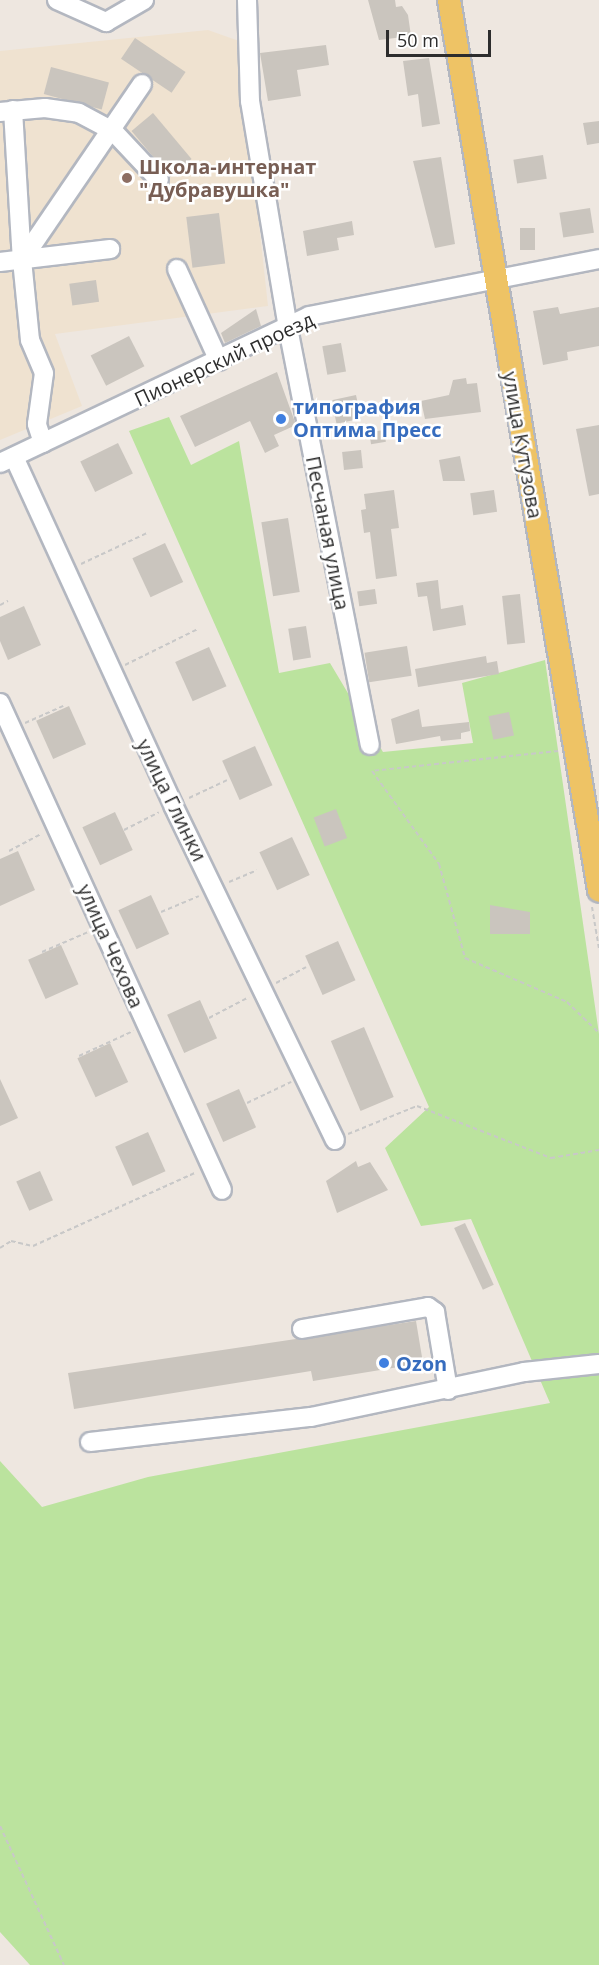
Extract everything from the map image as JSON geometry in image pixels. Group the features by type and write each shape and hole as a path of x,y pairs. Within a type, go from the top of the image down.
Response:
{"main road":[{"name":"улица Кутузова","path":"449,0 494,278 599,890"}],"street":[{"path":"57,0 106,22 144,0"},
{"name":"Песчаная улица","path":"247,0 250,101 288,328 370,745"},
{"path":"22,260 113,131 142,84"},
{"path":"44,443 37,424 44,373 30,340 7,111 79,113 113,131 159,180"},
{"path":"0,262 110,249"},
{"name":"Пионерский проезд","path":"7,460 288,328 339,308 599,259"},
{"path":"177,269 219,361"},
{"name":"улица Глинки","path":"7,460 65,571 173,806 335,1140"},
{"name":"улица Чехова","path":"0,703 222,1190"},
{"path":"302,1329 428,1307 435,1312 448,1390"},
{"path":"90,1442 311,1417 448,1390 524,1372 599,1364"}],"path":[{"path":"65,571 149,532"},
{"path":"0,605 8,601"},
{"path":"111,672 198,629"},
{"path":"11,728 63,706"},
{"path":"565,751 372,771 439,864 465,958 567,1002 599,1033"},
{"path":"124,830 227,780"},
{"path":"9,851 56,826"},
{"path":"42,952 102,926"},
{"path":"79,1056 147,1025"},
{"path":"248,1103 305,1075"},
{"path":"335,1140 417,1106 550,1158 599,1150"},
{"path":"0,1248 11,1241 33,1246 211,1166"},
{"path":"0,1826 64,1965"}],"shaded area":[{"name":"Школа-интернат \"Дубравушка\"","path":"208,30 239,41 268,306 55,334 82,406 0,440 0,51"}],"green space":[{"path":"169,417 191,465 239,441 279,673 330,663 383,752 473,743 462,683 545,660 599,1034 599,1965 30,1965 0,1932 0,1461 42,1507 148,1477 550,1403 471,1219 421,1226 385,1148 429,1107 129,431"}],"building":[{"path":"368,0 395,0 396,7 402,6 408,15 411,36 379,40"},
{"path":"135,38 186,72 172,93 121,59"},
{"path":"326,45 329,65 297,70 301,96 268,101 260,53"},
{"path":"429,58 440,124 422,127 418,94 408,96 403,61"},
{"path":"51,67 109,83 102,110 44,94"},
{"path":"153,113 192,159 170,177 132,131"},
{"path":"599,121 599,143 587,145 583,123"},
{"path":"543,155 547,179 517,183 513,160"},
{"path":"441,157 455,244 435,248 413,161"},
{"path":"590,208 594,233 563,238 559,213"},
{"path":"219,213 225,264 192,268 186,217"},
{"path":"352,221 354,235 337,238 339,250 307,256 303,231"},
{"path":"520,228 535,228 535,250 520,250"},
{"path":"96,280 99,302 72,306 69,284"},
{"path":"558,307 560,314 599,307 599,346 567,352 568,360 543,365 533,311"},
{"path":"256,309 261,326 225,343 221,333"},
{"path":"129,336 144,366 106,386 91,356"},
{"path":"341,343 346,372 327,375 322,346"},
{"path":"277,372 296,425 274,435 279,446 265,453 250,421 195,447 180,416"},
{"path":"466,378 467,384 477,383 481,412 425,419 421,401 449,395 453,380"},
{"path":"356,395 361,418 337,424 332,400"},
{"path":"599,425 599,494 589,496 576,429"},
{"path":"384,430 386,442 371,444 369,432"},
{"path":"118,443 133,474 95,492 80,461"},
{"path":"361,450 363,468 344,470 342,452"},
{"path":"460,456 465,481 443,481 439,460"},
{"path":"394,490 399,528 391,529 397,576 376,579 370,532 364,533 361,510 366,509 364,494"},
{"path":"494,490 497,512 473,515 470,493"},
{"path":"288,518 300,592 273,596 261,522"},
{"path":"165,543 183,582 151,597 132,558"},
{"path":"438,580 441,609 463,605 466,625 433,631 427,596 418,597 416,583"},
{"path":"375,589 377,604 359,606 357,592"},
{"path":"520,594 525,643 507,645 502,596"},
{"path":"24,606 41,645 8,660 0,641 0,617"},
{"path":"306,626 311,658 293,660 288,629"},
{"path":"407,646 412,676 369,682 365,653"},
{"path":"209,647 226,686 193,701 175,662"},
{"path":"486,656 487,663 497,661 499,674 418,687 415,669"},
{"path":"69,706 86,744 53,759 36,721"},
{"path":"419,709 422,727 469,722 470,731 461,733 461,739 441,741 440,736 396,744 391,719"},
{"path":"509,712 514,735 493,740 488,716"},
{"path":"255,746 272,785 240,800 222,761"},
{"path":"336,809 347,838 325,847 314,818"},
{"path":"115,812 133,850 100,865 82,827"},
{"path":"292,837 310,875 277,890 259,852"},
{"path":"18,851 35,890 0,906 0,859"},
{"path":"151,895 169,934 137,949 118,910"},
{"path":"490,905 530,912 530,934 490,934"},
{"path":"338,941 355,980 323,995 305,956"},
{"path":"61,945 78,984 46,999 28,960"},
{"path":"200,1000 217,1038 184,1053 167,1015"},
{"path":"364,1027 394,1097 361,1111 331,1041"},
{"path":"110,1043 128,1082 96,1097 77,1058"},
{"path":"0,1079 18,1118 0,1126"},
{"path":"239,1089 256,1127 223,1142 206,1104"},
{"path":"148,1132 165,1171 133,1186 115,1147"},
{"path":"356,1161 358,1167 370,1162 388,1190 337,1213 326,1181"},
{"path":"40,1171 53,1200 29,1211 16,1182"},
{"path":"465,1223 494,1285 483,1290 454,1228"},
{"path":"416,1321 423,1363 313,1381 311,1371 74,1409 68,1373"}],"place":[{"name":"Школа-интернат \"Дубравушка\"","path":"127,178"},
{"name":"типография Оптима Пресс","path":"281,419"},
{"name":"Ozon","path":"384,1363"}]}
